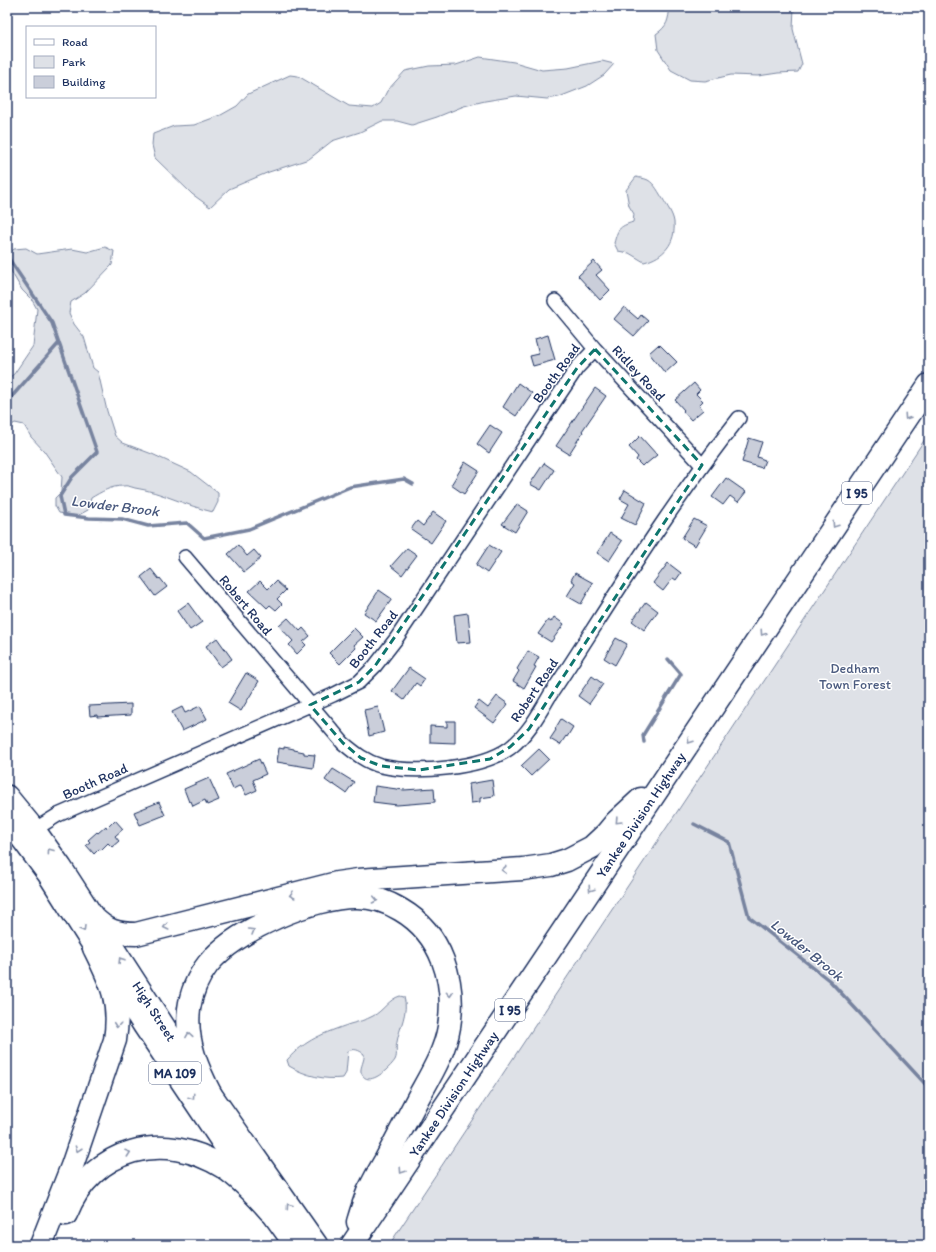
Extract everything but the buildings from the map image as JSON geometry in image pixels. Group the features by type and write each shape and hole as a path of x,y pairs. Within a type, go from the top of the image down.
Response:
{"highway":[{"name":"Yankee Division Highway","path":"351,1245 929,385"},
{"path":"93,917 104,927 110,930 123,934 136,934 358,880 551,866 567,860 592,847 616,822 667,775"},
{"path":"212,1097 199,1070 192,1050 188,1030 189,1010 194,990 201,976 208,965 228,945 256,928 291,912 313,904 341,898 358,897 385,902 407,914 426,931 437,946 447,972 451,1008 446,1038 439,1058 369,1192 351,1245"},
{"path":"42,1245 72,1166 115,1040 117,1018 116,999 110,980 94,948"},
{"path":"54,1245 75,1195 85,1180 97,1169 117,1157 145,1149 166,1148 199,1155 215,1163 240,1180 270,1211"}],"main road":[{"name":"High Street","path":"7,796 48,874 94,948 144,1026 234,1160 270,1211 308,1243"},
{"name":"High Street","path":"7,820 28,834 61,867 157,1017 212,1097 308,1243"}],"street":[{"name":"Ridley Road","path":"555,301 595,349 702,465"},
{"name":"Booth Road","path":"28,834 58,815 310,705 359,682 375,666 408,621 577,368 595,349"},
{"name":"Robert Road","path":"185,557 343,744 360,758 381,766 418,770 461,766 490,759 510,748 529,729 597,623 702,465 739,418"}],"highlighted area":[{"path":"595,349 702,465 529,729 510,747 490,759 419,770 381,766 361,758 343,743 310,705 359,682 375,666 577,368"}],"green space":[{"path":"670,7 794,7 793,29 802,64 798,72 758,76 731,75 705,81 690,80 671,70 658,50 656,34 667,22"},
{"path":"480,57 514,62 542,70 568,68 602,61 614,64 604,75 587,86 559,97 547,99 516,96 485,101 464,106 412,125 397,121 382,121 360,132 332,141 309,159 269,172 229,189 210,207 192,194 155,158 152,145 153,134 174,126 194,125 221,115 237,106 248,94 290,75 298,76 349,106 373,108 381,103 387,91 405,71 429,66 456,65"},
{"path":"636,177 648,180 655,186 670,210 674,222 671,243 663,253 644,262 629,253 618,251 614,243 619,229 624,225 633,222 634,214 629,206 626,190"},
{"path":"105,247 114,251 112,265 85,293 71,302 69,313 74,324 84,337 93,368 98,372 107,411 115,436 123,443 152,454 191,472 218,493 218,502 213,512 155,493 129,486 119,486 110,488 91,498 88,510 77,516 59,513 55,506 55,498 61,492 62,477 44,451 31,437 24,425 15,423 7,428 7,379 14,374 33,346 37,309 32,300 22,290 12,273 7,255 14,249 26,248 37,254 72,249 87,252"},
{"name":"Dedham Town Forest","path":"929,433 929,1245 389,1245"},
{"path":"400,996 404,997 405,1008 396,1045 396,1058 384,1072 378,1076 368,1079 364,1077 361,1070 364,1054 354,1050 348,1051 346,1073 343,1078 315,1076 289,1066 287,1060 308,1042 377,1014"}],"waterway":[{"name":"Lowder Brook","path":"7,256 52,323 97,452 72,477 60,496 64,515 89,518 122,519 148,526 187,523 204,538 249,529 350,487 404,479 413,484"},
{"path":"7,402 59,343"},
{"name":"Lowder Brook","path":"644,742 643,735 681,674 668,659"},
{"name":"Lowder Brook","path":"694,824 729,842 749,917 830,981 929,1088"}]}
